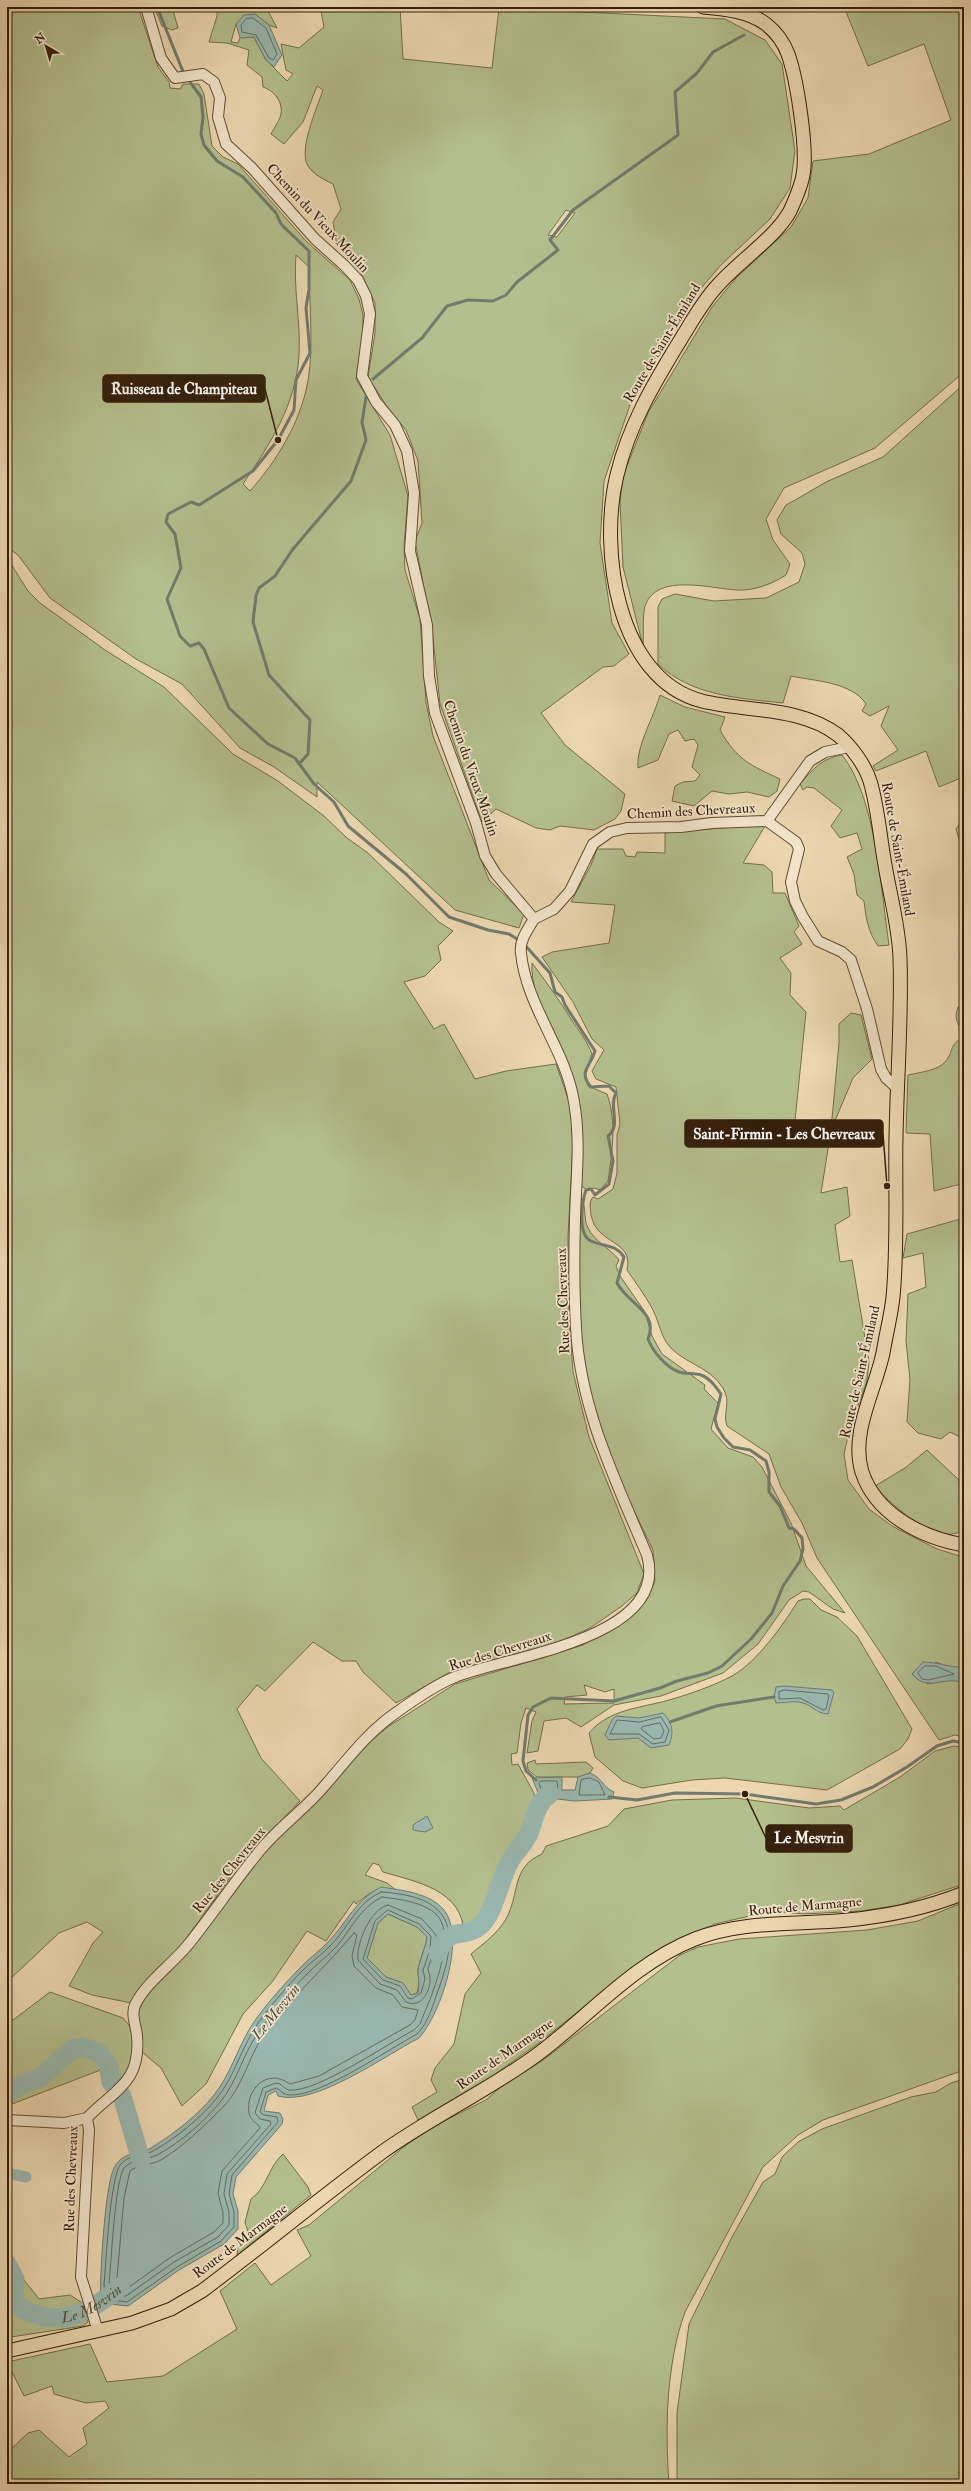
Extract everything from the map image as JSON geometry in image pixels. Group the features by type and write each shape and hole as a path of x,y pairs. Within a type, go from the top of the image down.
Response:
{"main road":[{"name":"Route de Saint-Émiland","path":"703,7 731,9 750,15 766,24 780,38 788,54 799,107 803,143 803,175 787,216 714,288 642,406 633,425 616,479 610,549 614,575 636,646 649,667 669,687 685,696 706,702 800,717 818,724 839,736 849,747 870,780 900,954 893,1295 878,1375 863,1422 858,1457 866,1482 890,1513 909,1527 927,1536 964,1545"},
{"name":"Route de Marmagne","path":"7,2351 97,2324 132,2323 170,2310 202,2291 381,2153 475,2096 538,2054 633,1977 674,1948 716,1932 737,1928 849,1920 925,1908 964,1893"}],"street":[{"name":"Chemin du Vieux Moulin","path":"146,7 166,67 175,78 203,74 214,82 220,98 218,117 226,144 252,168 315,239 358,280 366,296 370,314 362,376 376,402 395,425 407,451 414,494 410,551 427,625 429,676 435,713 476,823 485,856 496,874 534,920"},
{"path":"767,821 810,761 825,752 849,747"},
{"name":"Chemin des Chevreaux","path":"534,920 554,910 570,891 593,844 610,832 627,828 681,827 712,823 767,821 796,842 799,848 791,882 795,901 818,940 842,952 851,960 867,1009 881,1069 886,1078 897,1088"},
{"name":"Rue des Chevreaux","path":"97,2324 81,2277 89,2130 87,2118 112,2095 125,2086 131,2077 135,2062 137,2037 133,2016 135,2005 144,1992 187,1946 264,1846 320,1792 369,1734 395,1713 454,1678 573,1644 596,1633 643,1597 648,1586 650,1566 647,1554 605,1456 591,1414 579,1361 576,1328 575,1218 579,1147 574,1102 569,1081 542,1020 529,983 521,948 524,936 534,920"},
{"path":"7,2120 64,2123 87,2118"}],"green space":[{"path":"7,7 138,7 158,67 169,82 170,88 180,89 183,84 199,84 204,94 212,146 223,157 238,164 307,242 350,280 359,299 363,315 363,335 356,379 390,435 408,496 404,545 405,570 420,619 426,703 433,736 489,880 524,914 519,928 455,910 317,782 317,797 274,767 240,748 182,684 136,659 50,598 18,555 7,547","holes":["296,255 309,267 311,353 305,396 294,425 278,454 250,491 243,484 263,454 280,423 293,391 297,373 299,330 295,280"]},
{"path":"154,7 172,7 178,28 172,30 162,26"},
{"path":"217,7 266,7 277,28 269,25 255,14 236,24 231,42 238,43 240,38 254,37 266,60 287,81 293,74 286,70 281,44 299,48 324,27 321,11 322,7 400,7 403,59 492,68 499,8 725,19 765,40 782,64 795,151 790,188 770,219 722,264 702,287 657,355 633,396 604,481 600,543 612,623 629,654 614,666 603,667 541,713 565,745 625,794 621,811 615,819 594,830 560,826 550,830 536,828 496,809 482,822 440,704 432,629 415,541 422,523 418,461 406,430 386,405 368,377 375,333 375,303 361,273 337,246 333,222 341,209 333,184 313,172 308,166 306,159 305,150 307,140 323,90 317,86 303,122 284,144 271,134 281,114 281,105 277,97 271,91 263,87 262,77 247,65 249,50 227,43 209,42 217,16","holes":["566,210 575,213 557,237 548,235"]},
{"path":"844,7 964,7 964,372 875,448 784,488 766,519 773,540 790,564 786,575 769,584 743,590 686,585 661,589 651,596 645,606 643,646 623,567 620,502 623,476 648,413 712,307 736,278 791,227 808,198 813,161 869,154 951,120 924,44 868,66"},
{"path":"964,384 964,785 961,778 939,787 926,751 876,771 873,766 898,750 881,726 889,706 870,716 862,711 866,704 860,697 852,691 842,687 821,681 791,676 783,703 733,697 716,694 686,683 671,675 658,664 658,607 662,599 675,594 714,601 766,598 799,582 805,564 802,553 781,534 777,520 786,505 826,482 883,457"},
{"path":"7,563 11,564 28,591 40,603 105,650 164,687 233,754 278,781 324,816 347,838 368,853 439,922 453,931 438,946 441,960 425,976 404,982 434,1029 444,1024 475,1079 506,1071 556,1064 572,1110 573,1142 568,1236 569,1318 573,1372 589,1437 644,1574 637,1593 622,1606 590,1628 557,1643 448,1673 396,1703 363,1672 356,1661 342,1661 313,1642 265,1691 257,1685 237,1709 261,1758 300,1801 239,1865 181,1946 131,2003 92,1995 69,1986 93,1943 103,1932 87,1922 59,1933 7,1982"},
{"path":"660,695 685,707 725,717 720,730 726,740 745,760 760,770 780,779 777,791 769,797 747,792 729,794 712,791 694,806 672,801 675,786 683,782 695,781 700,775 692,767 698,745 694,739 685,741 678,730 669,734 658,760 638,768 638,759 642,741"},
{"path":"842,755 853,773 863,795 870,819 880,872 889,945 878,946 868,925 864,901 857,895 854,874 847,857 862,849 857,833 840,838 831,826 842,810 814,788 807,787 803,790 800,784 818,765 835,756"},
{"path":"964,818 964,857 956,829"},
{"path":"753,825 765,826 743,863 764,865 772,872 773,893 785,893 799,926 794,932 802,944 780,958 791,973 790,995 806,1012 794,1131 831,1129 839,1043 839,1024 851,1013 861,1015 872,1059 853,1078 831,1130 821,1193 847,1187 850,1216 835,1225 840,1262 852,1260 869,1362 867,1381 850,1427 844,1454 848,1480 869,1509 892,1526 937,1549 963,1557 964,1667 952,1668 936,1662 927,1684 955,1679 964,1683 964,1737 955,1735 939,1740 817,1558 802,1523 781,1487 769,1454 727,1426 727,1399 723,1388 710,1374 679,1355 666,1342 652,1308 627,1270 628,1260 625,1253 620,1247 600,1232 591,1215 590,1205 593,1197 598,1199 613,1189 617,1173 617,1135 620,1124 616,1087 596,1079 592,1071 604,1050 592,1039 573,1002 542,957 552,952 609,943 615,905 571,902 591,865 597,849 623,849 626,856 635,857 637,852 665,853 665,833"},
{"path":"532,963 564,1007 590,1048 592,1054 586,1073 588,1086 607,1094 610,1104 613,1126 612,1148 608,1181 600,1190 594,1188 588,1190 581,1186 581,1114 574,1091 543,1015 533,978"},
{"path":"964,1006 964,1033 958,1024 956,1014 958,1007"},
{"path":"964,1036 964,1198 961,1184 934,1191 930,1134 906,1133 908,1075 928,1071 943,1064 949,1057 955,1043"},
{"path":"580,1197 584,1204 588,1228 594,1237 611,1251 619,1260 616,1266 620,1276 645,1312 652,1336 662,1354 705,1385 704,1389 718,1403 711,1429 728,1448 753,1457 762,1467 791,1523 806,1566 845,1613 833,1609 809,1592 803,1591 789,1600 758,1644 723,1673 661,1696 614,1705 581,1727 566,1718 544,1721 538,1751 527,1753 532,1721 536,1712 526,1708 521,1723 517,1753 511,1754 512,1765 518,1764 534,1793 536,1823 517,1846 494,1886 485,1914 483,1929 474,1937 467,1937 464,1934 462,1919 456,1907 447,1898 436,1890 423,1884 383,1872 379,1865 373,1863 365,1875 387,1883 396,1890 384,1889 374,1891 356,1904 354,1901 326,1941 307,1931 272,1982 243,2014 206,2084 182,2106 161,2068 142,2052 137,2014 147,1994 265,1851 316,1801 364,1747 389,1726 455,1684 583,1645 638,1611 648,1597 655,1581 653,1550 622,1486 600,1430 581,1356 578,1268","holes":["584,1685 605,1692 614,1689 614,1703 564,1704 565,1697 587,1695"]},
{"path":"964,1218 964,1439 950,1432 941,1439 918,1433 907,1422 910,1380 906,1341 908,1294 926,1287 923,1253 903,1258 907,1234"},
{"path":"927,1450 959,1480 961,1532 948,1534 927,1528 897,1508 875,1486 905,1468"},
{"path":"810,1599 821,1610 837,1617 857,1636 912,1729 908,1739 900,1749 827,1790 725,1778 692,1780 642,1788 623,1781 595,1757 589,1733 597,1725 626,1710 685,1695 732,1676 751,1662 777,1632 798,1601"},
{"path":"954,1746 964,1747 964,1884 899,1905 861,1911 804,1914 772,1911 715,1924 674,1942 631,1969 539,2043 495,2074 418,2120 412,2107 437,2092 431,2080 435,2068 454,2044 465,1994 481,1973 471,1954 499,1929 506,1919 525,1866 542,1854 546,1846 608,1826 624,1809 672,1800 736,1798 809,1808 840,1806 844,1810 900,1777 935,1751"},
{"path":"535,1760 536,1764 586,1762 593,1768 590,1773 578,1777 537,1777 528,1770 527,1763"},
{"path":"964,1902 964,2070 823,2120 798,2135 763,2167 685,2312 679,2332 674,2353 668,2397 667,2441 669,2484 7,2484 7,2453 28,2433 39,2430 69,2457 87,2444 83,2428 109,2408 105,2401 86,2403 54,2394 52,2386 24,2396 7,2362 90,2344 107,2382 163,2376 237,2329 220,2291 255,2263 271,2285 311,2256 297,2230 309,2225 405,2146 430,2128 486,2100 504,2084 542,2061 680,1955 698,1947 739,1939 867,1930 918,1921"},
{"path":"388,1914 417,1927 427,1937 418,1968 419,1983 417,1993 411,1995 403,1983 386,1977 367,1958 378,1923"},
{"path":"50,1992 123,2018 129,2025 132,2032 133,2057 123,2082 118,2087 103,2069 7,2106 7,2013 13,2020"},
{"path":"964,2079 964,2484 677,2484 677,2413 689,2324 732,2237 763,2182 775,2174 782,2157 798,2142 822,2129 911,2097 936,2092 951,2083"},
{"path":"283,2154 308,2187 311,2195 237,2255 238,2247 249,2235 245,2222 251,2199 261,2189 274,2165"},
{"path":"7,2238 9,2261 39,2299 70,2295 84,2304 88,2322 83,2326 11,2337 7,2334"}],"water":[{"path":"255,14 269,25 282,55 274,67 266,60 254,37 240,38 236,24 244,15"},
{"path":"923,1662 954,1667 964,1667 964,1683 950,1681 930,1683 918,1680 912,1674"},
{"path":"784,1686 832,1690 834,1692 828,1714 824,1714 806,1704 799,1702 776,1703 774,1697 776,1687"},
{"path":"663,1713 671,1724 672,1728 672,1736 669,1745 651,1748 638,1738 609,1740 605,1735 612,1720 616,1716 639,1718"},
{"path":"590,1773 595,1775 607,1788 614,1792 612,1799 575,1801 557,1799 547,1801 539,1795 532,1778 562,1777 562,1790 575,1790 578,1777"},
{"path":"427,1816 433,1828 425,1832 413,1830 413,1825"},
{"path":"381,1887 406,1891 423,1896 430,1899 443,1909 450,1921 452,1955 448,1974 443,1993 427,2027 419,2038 350,2078 330,2087 311,2094 293,2097 278,2096 276,2091 268,2095 264,2111 280,2113 283,2119 282,2124 236,2177 233,2194 238,2211 238,2229 224,2244 179,2270 128,2306 101,2303 105,2213 114,2168 122,2158 148,2149 170,2135 186,2123 208,2102 225,2079 245,2036 260,2013 303,1964 329,1941 358,1904 372,1892","holes":["388,1914 417,1927 427,1937 418,1968 418,1993 411,1995 403,1983 386,1977 367,1958 378,1923"]}],"waterway":[{"path":"157,7 184,74"},
{"path":"373,379 422,338 447,306 468,300 493,301 506,295 517,282 558,250 550,240 573,210 678,135 675,92 697,73 713,52 744,35"},
{"path":"187,78 201,97 203,117 201,134 204,145 217,161 243,177 276,213 281,224 309,251 309,289 306,308 310,353 296,380 294,410 278,440 253,471 199,505 191,502 168,514 166,522 175,534 181,568 167,599 180,636 190,646 199,643 204,649 229,708 268,744 295,758 314,784 334,802 348,826 406,874 449,917 488,930 509,934 522,942 550,973 555,992 562,997 565,1005 595,1051 586,1069 585,1077 587,1082 591,1087 609,1086 616,1093 613,1104 615,1121 614,1127 608,1136 613,1161 609,1184 595,1195 591,1189 586,1190 582,1210 582,1225 584,1232 591,1241 613,1248 624,1257 617,1283 622,1291 646,1315 650,1330 648,1339 653,1349 660,1358 674,1370 682,1373 701,1375 710,1380 715,1386 721,1394 715,1419 717,1427 724,1438 733,1447 750,1450 766,1461 769,1472 769,1492 780,1506 789,1528 794,1529 802,1538 803,1549 800,1561 783,1586 772,1613 751,1639 722,1666 708,1673 614,1701 551,1698 533,1707 528,1715 523,1761 526,1771 536,1780"},
{"path":"299,764 308,754 310,720 269,675 253,622 256,596 259,588 275,576 293,549 351,481 366,440 362,422 366,397"},
{"path":"670,1722 716,1706 774,1697"},
{"name":"Le Mesvrin","path":"609,1797 637,1800 675,1793 745,1794 816,1804 841,1800 873,1787 907,1767 937,1746 953,1741 964,1743"},
{"name":"Le Mesvrin","path":"438,1953 442,1944 447,1939 477,1928 488,1916 510,1861 527,1837 536,1811 545,1798 550,1794"},
{"name":"Le Mesvrin","path":"7,2094 18,2086 41,2077 72,2049 83,2047 98,2052 108,2064 111,2082 122,2096 141,2160"},
{"path":"7,2173 26,2177"},
{"name":"Le Mesvrin","path":"7,2264 15,2279 13,2303 28,2312 42,2316 55,2318 82,2312 95,2306 120,2287"}],"place":[{"name":"Ruisseau de Champiteau","path":"278,440"},
{"name":"Saint-Firmin - Les Chevreaux","path":"887,1186"},
{"name":"Le Mesvrin","path":"745,1794"}]}
